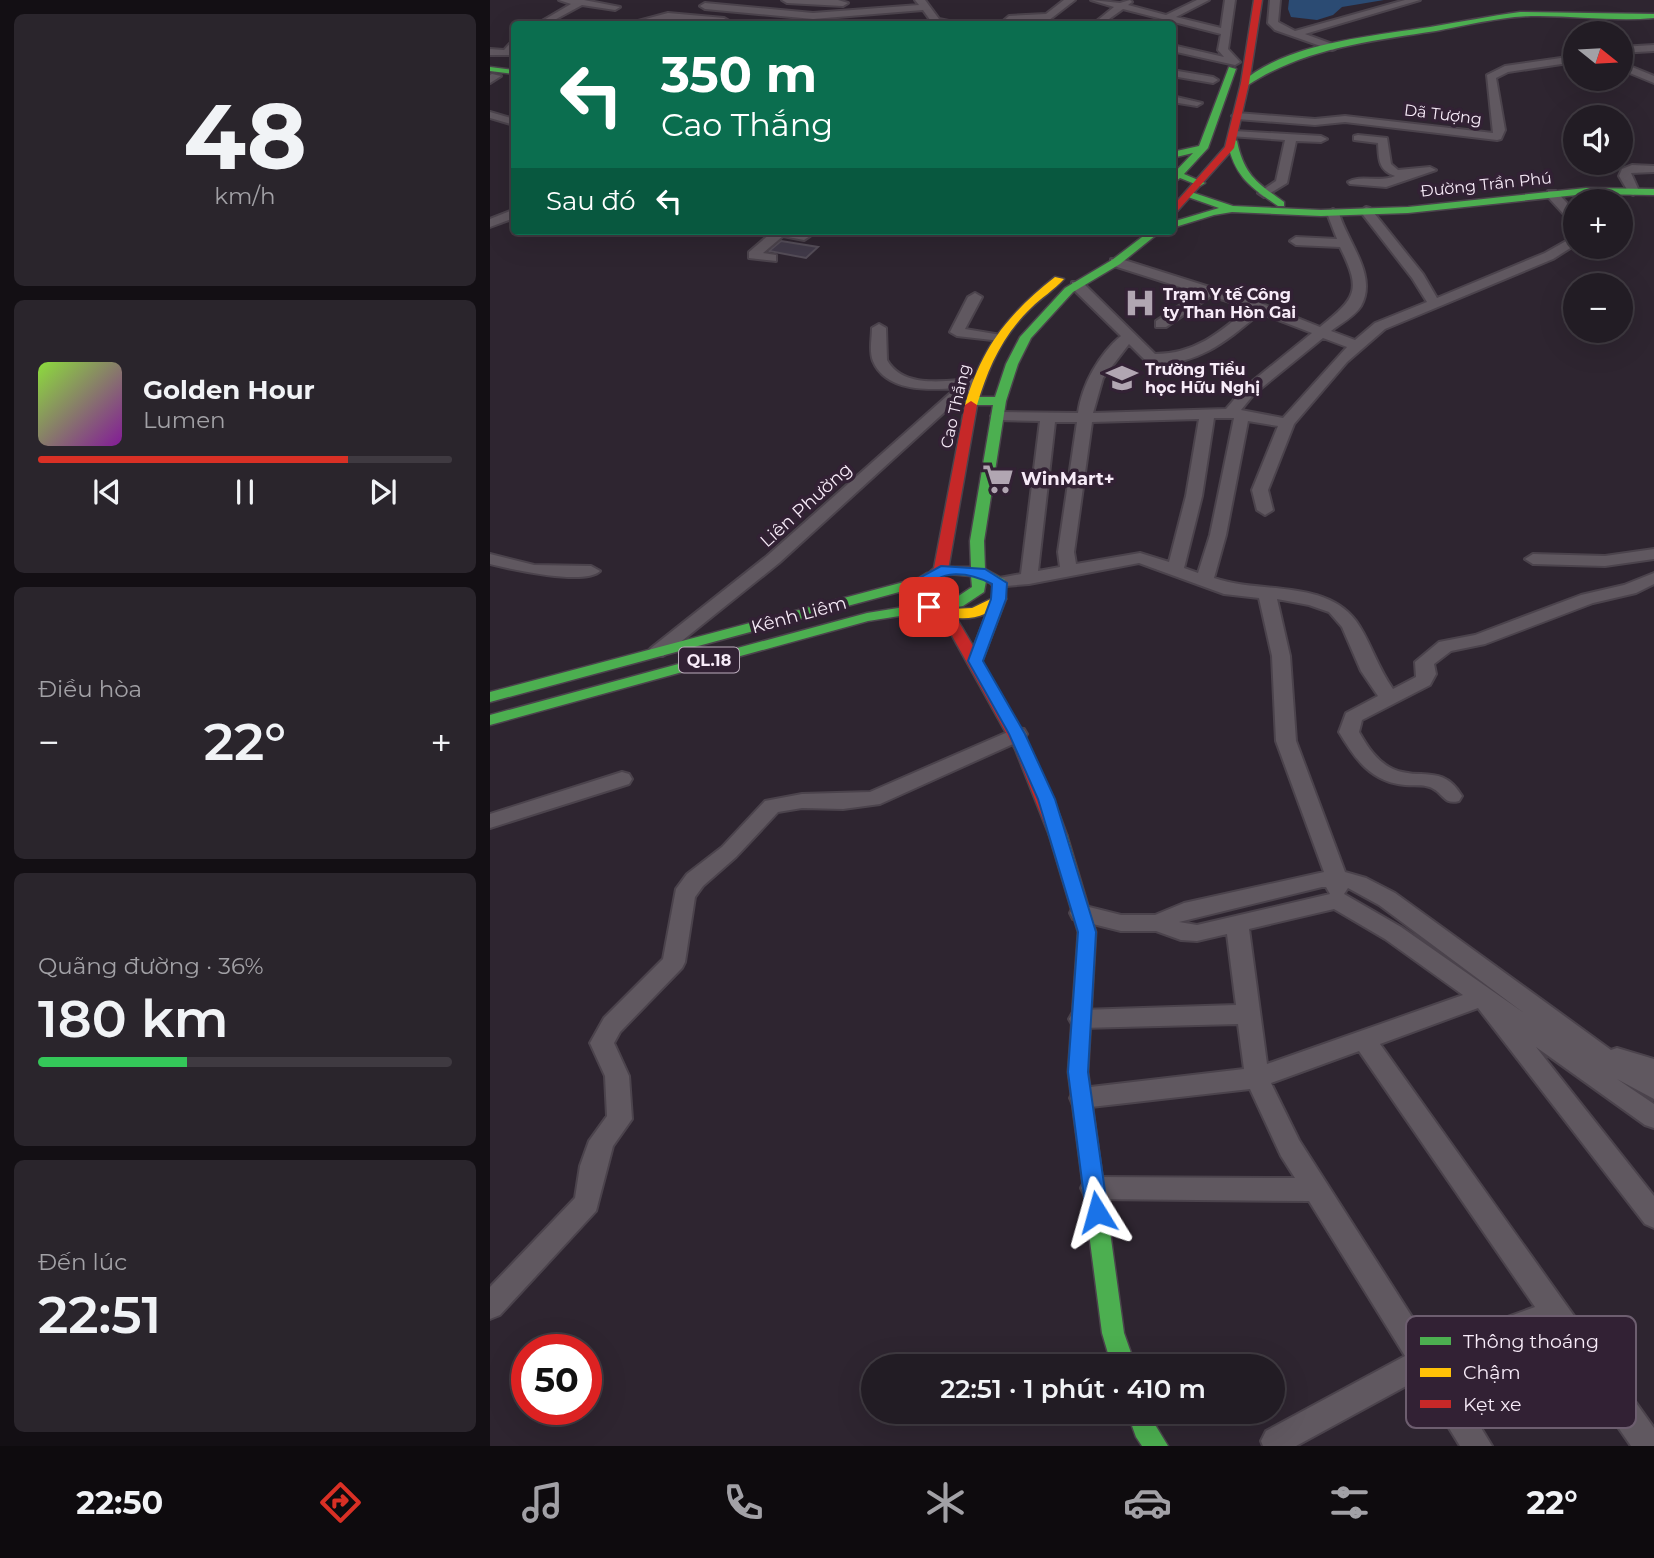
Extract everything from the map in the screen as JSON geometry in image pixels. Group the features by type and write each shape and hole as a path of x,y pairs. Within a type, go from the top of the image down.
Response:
{"main road":[{"path":"1239,0 1245,83 1233,137 1240,173 1281,204"},
{"path":"1243,53 1245,0"},
{"path":"1243,53 1258,0"},
{"path":"1176,177 1203,148 1264,0"},
{"path":"1245,83 1259,72 1332,47 1528,13 1653,17"},
{"path":"1243,53 1262,60 1290,61"},
{"path":"492,75 511,72"},
{"path":"492,75 511,78"},
{"path":"1176,210 1196,189 1233,137"},
{"path":"1176,154 1203,148"},
{"path":"1176,180 1196,189"},
{"name":"Đường Trần Phú","path":"1196,189 1327,213"},
{"name":"Đường Trần Phú","path":"1196,189 1232,209 1327,213 1408,210 1563,194"},
{"name":"Đường Trần Phú","path":"1633,191 1654,192"},
{"path":"1176,224 1212,212 1232,209"},
{"path":"999,591 980,572 977,541 999,408 1012,364 1026,337 1049,310 1077,285 1116,262 1151,235"},
{"name":"Cao Thắng","path":"941,570 971,401 996,338 1040,291 1082,263"},
{"path":"971,401 999,408"},
{"path":"941,570 980,572"},
{"name":"Kênh Liêm","path":"490,697 924,581 941,570"},
{"name":"Kênh Liêm","path":"490,720 867,617 958,603 979,589 980,572"},
{"path":"924,581 920,593 929,607 947,614 970,614 985,609 999,591"},
{"path":"976,661 999,591"},
{"path":"947,614 1017,734 1047,799 1087,932 1078,1072 1113,1333 1120,1354"},
{"path":"1143,1424 1156,1446"}],"street":[{"path":"564,0 615,7"},
{"path":"691,21 731,0"},
{"path":"787,0 834,3 879,0"},
{"path":"1044,21 1070,0"},
{"path":"1096,0 1225,32"},
{"path":"1101,21 1131,0"},
{"path":"1162,21 1204,0"},
{"path":"1230,0 1223,50 1243,53"},
{"path":"1275,0 1273,23 1332,47"},
{"path":"1295,34 1415,0"},
{"path":"546,21 583,1"},
{"path":"705,6 813,16 923,4 935,21"},
{"path":"646,21 668,16 724,21"},
{"path":"1008,21 1048,18"},
{"path":"1633,49 1654,48"},
{"path":"1176,49 1201,55 1243,53"},
{"path":"490,52 511,54"},
{"path":"1176,72 1201,55"},
{"name":"Dã Tượng","path":"1237,116 1315,122 1345,119 1497,137 1500,130 1490,76 1505,69 1563,60"},
{"path":"1633,71 1654,80"},
{"path":"1639,74 1654,71"},
{"path":"1176,74 1213,80"},
{"path":"1176,100 1197,103"},
{"path":"490,115 511,119"},
{"path":"1233,137 1321,139"},
{"path":"1264,193 1281,183 1291,138"},
{"path":"1358,138 1383,140 1387,169 1404,174 1430,170"},
{"path":"1633,166 1654,169"},
{"path":"1354,181 1381,184 1393,182 1404,174"},
{"path":"1552,194 1563,206"},
{"path":"1366,211 1418,277 1434,303"},
{"path":"1204,582 1219,535 1236,414 1249,391 1354,306 1359,295 1354,264 1327,213"},
{"path":"490,223 511,215"},
{"path":"772,235 753,255 772,258"},
{"path":"797,235 804,236"},
{"path":"1296,241 1344,243"},
{"path":"1265,510 1261,490 1287,423 1342,359 1380,326 1549,256 1563,247"},
{"path":"1116,262 1258,307 1357,346"},
{"path":"1077,285 1151,358 1204,351 1258,307"},
{"path":"1161,324 1209,292"},
{"path":"975,297 957,332 996,338"},
{"path":"879,328 881,363 893,376 916,383 976,383"},
{"path":"1069,571 1066,552 1085,418 1096,378 1118,346 1129,337"},
{"name":"Liên Phường","path":"657,652 729,599 836,506 956,394 976,383"},
{"path":"999,408 1048,417 1236,414 1287,423"},
{"path":"1175,571 1194,496 1207,414"},
{"path":"1029,579 1048,417"},
{"path":"1533,559 1605,561 1654,554"},
{"path":"999,591 1029,579 1140,558 1230,590 1306,598 1335,608 1350,625 1370,671 1390,699"},
{"path":"490,559 534,570 591,571"},
{"path":"1452,796 1443,785 1431,778 1404,779 1388,775 1376,768 1358,748 1349,732 1353,717 1423,681 1427,674 1424,662 1445,646 1479,640 1587,599 1630,589 1654,578"},
{"path":"1267,593 1281,656 1286,741 1337,889 1393,933 1654,1118"},
{"path":"490,1306 587,1203 593,1166 602,1142 620,1119 617,1076 602,1043 612,1025 674,962 684,895 695,880 729,852 772,806 802,801 843,802 873,799 1017,734"},
{"path":"490,821 622,779"},
{"path":"1081,913 1121,923 1157,923 1181,932 1197,933 1237,924 1337,889 1351,879 1387,899 1589,1049 1654,1088"},
{"path":"1157,923 1184,911 1337,889"},
{"path":"1237,924 1257,1078 1290,1148 1406,1334"},
{"path":"1082,1098 1257,1078 1483,997"},
{"path":"1483,997 1654,1216"},
{"path":"1081,1019 1249,1014"},
{"path":"1364,1040 1557,1316"},
{"path":"1589,1049 1654,1069"},
{"path":"1094,1188 1316,1190"},
{"path":"1547,1316 1555,1313"},
{"path":"1276,1441 1406,1370"},
{"path":"1466,1428 1477,1446"},
{"path":"1636,1428 1649,1446"}],"water":[{"path":"1289,0 1384,0 1342,7 1333,15 1317,20 1291,17"}],"building":[{"path":"781,241 818,247 806,258 769,251"}],"traffic: fast":[{"path":"1245,83 1264,71 1311,52 1364,40 1496,18 1532,14 1623,18 1654,16"},
{"path":"490,69 511,72"},
{"path":"1176,177 1203,148 1232,69"},
{"path":"1232,141 1242,172 1281,204"},
{"path":"1176,154 1203,148"},
{"path":"1179,175 1200,183"},
{"path":"1191,195 1232,209 1321,213 1408,210 1586,191 1654,192"},
{"path":"1176,224 1212,212 1232,209"},
{"path":"490,720 867,617 958,603 979,589 977,541 1000,401 1012,364 1026,337 1069,290 1116,262 1151,235"},
{"path":"971,401 1000,401"},
{"path":"941,570 980,572 1000,583 999,599 976,661"},
{"path":"490,697 924,581 932,576"},
{"path":"1058,835 1087,932 1078,1072 1113,1333 1120,1354"},
{"path":"1143,1424 1156,1446"}],"traffic: slow":[{"path":"971,405 984,365 1003,333 1027,306 1059,279"},
{"path":"924,581 920,593 929,603 948,613 967,614 999,599"}],"traffic: jam":[{"path":"1176,209 1229,148 1245,83 1258,0"},
{"path":"932,576 941,570 971,405"},
{"path":"947,614 1023,749 1058,835"}],"place":[{"name":"Trạm Y tế Công ty Than Hòn Gai","path":"1140,303"},
{"name":"Trường Tiểu học Hữu Nghị","path":"1122,378"},
{"name":"WinMart+","path":"998,479"}],"route":[{"path":"929,607 920,593 924,581 941,570 980,572 1000,583 999,599 976,661 1017,734 1047,799 1087,932 1078,1072 1097,1212"}]}
